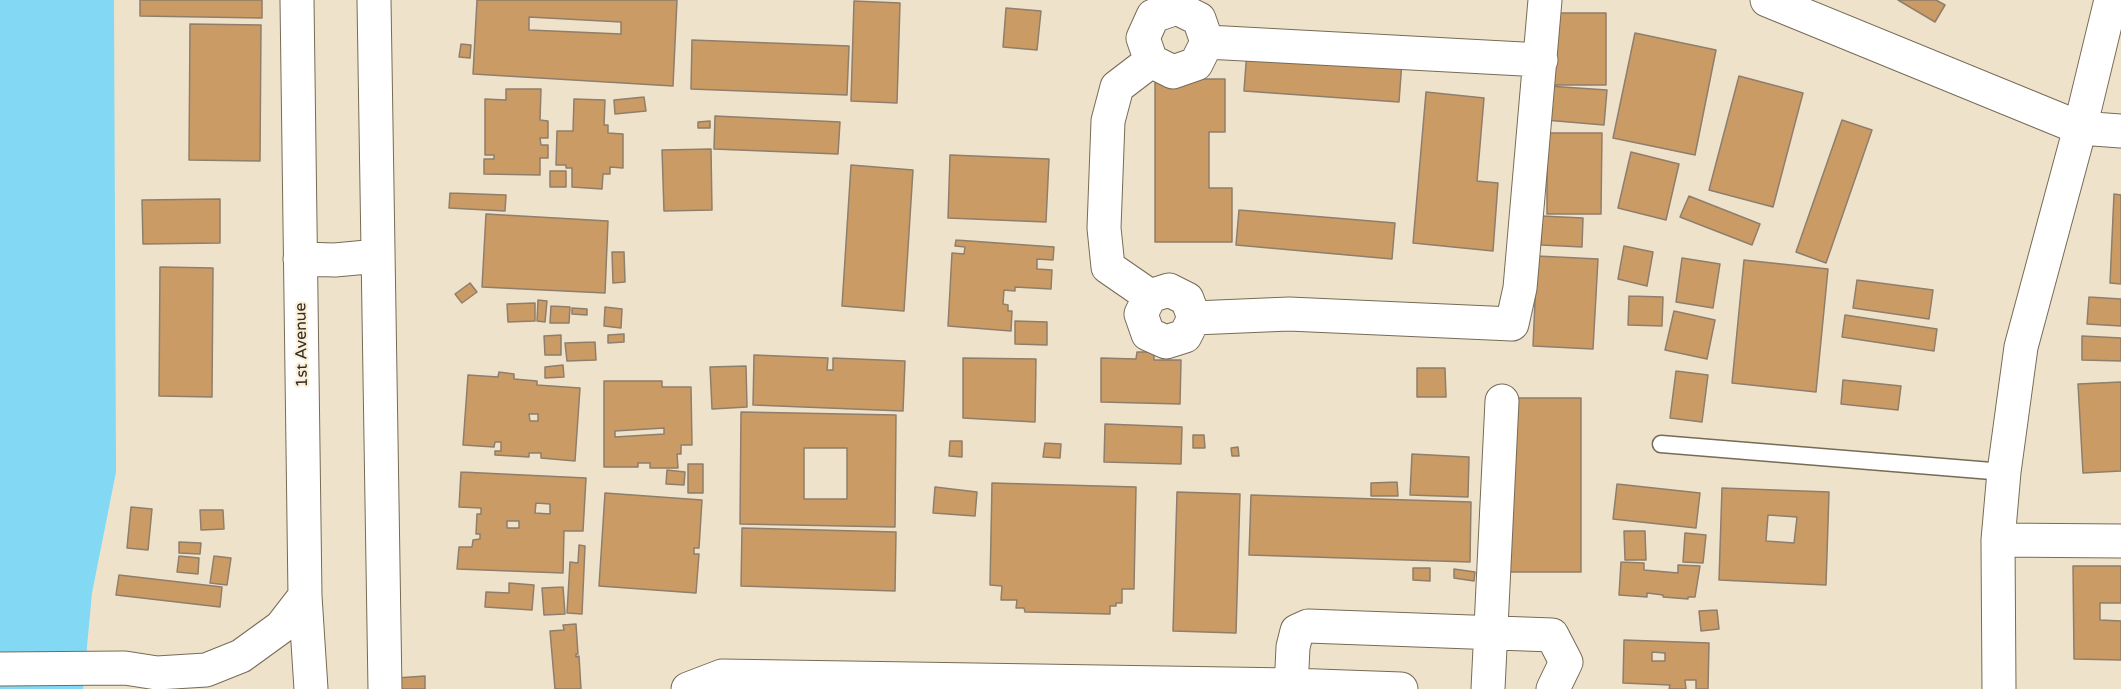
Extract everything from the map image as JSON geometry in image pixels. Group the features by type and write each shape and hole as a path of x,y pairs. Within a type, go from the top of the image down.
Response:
{"street":[{"name":"1st Avenue","path":"297,0 305,596 311,689"},
{"path":"374,0 385,689"},
{"path":"1150,61 1117,87 1108,122 1104,228 1108,267 1150,296 1141,314 1148,334 1166,342 1185,336 1194,318 1289,314 1512,324 1520,288 1545,0"},
{"path":"1999,689 1998,540 2004,472 2021,347 2080,129 2110,0"},
{"path":"1783,4 2080,129 2121,131"},
{"path":"1176,8 1199,19 1207,42 1196,64 1173,72 1150,61 1143,38 1153,16 1176,8"},
{"path":"1207,42 1541,60"},
{"path":"300,260 378,256"},
{"path":"1488,689 1502,401"},
{"path":"1998,540 2121,542"},
{"path":"0,669 125,668 157,673 206,670 241,656 281,627 305,596"},
{"path":"1291,687 1293,646 1297,631 1308,626 1490,634 1552,634 1566,662 1553,689"},
{"path":"688,689 722,676 1401,689"}],"lane":[{"path":"1660,444 2004,472"}],"water":[{"path":"0,0 114,0 116,472 92,593 83,689 0,689"}],"building":[{"path":"140,0 262,0 262,18 140,16"},
{"path":"477,0 677,0 673,86 473,74","holes":["529,17 621,22 621,34 529,30"]},
{"path":"1898,0 1936,0 1945,5 1935,22"},
{"path":"854,1 900,3 897,103 851,101"},
{"path":"1006,8 1041,11 1037,50 1003,47"},
{"path":"1554,13 1606,13 1606,85 1554,85"},
{"path":"190,24 261,25 260,161 189,160"},
{"path":"1635,33 1716,50 1695,155 1613,138"},
{"path":"692,40 849,46 847,95 691,89"},
{"path":"461,44 471,45 470,58 459,57"},
{"path":"1247,50 1402,61 1399,102 1244,91"},
{"path":"1739,76 1803,93 1773,207 1709,190"},
{"path":"1155,79 1225,79 1225,132 1209,132 1209,188 1232,188 1232,242 1155,242"},
{"path":"1548,86 1607,90 1604,125 1545,120"},
{"path":"506,89 541,89 540,120 548,121 548,138 540,138 541,145 548,145 548,158 540,158 540,175 484,174 484,159 494,159 494,155 485,155 485,99 506,100"},
{"path":"1426,92 1484,98 1477,181 1498,183 1493,251 1413,243"},
{"path":"644,97 646,111 615,114 614,100"},
{"path":"574,99 605,100 604,125 608,125 608,133 623,134 623,168 610,167 610,174 603,174 602,189 572,187 572,168 566,168 566,165 556,165 557,131 573,131"},
{"path":"715,116 840,122 838,154 714,149"},
{"path":"1842,120 1872,130 1826,263 1796,252"},
{"path":"710,121 710,128 698,128 698,122"},
{"path":"1547,133 1602,133 1601,214 1547,214"},
{"path":"711,149 712,210 664,211 662,150"},
{"path":"1631,152 1679,164 1666,220 1618,208"},
{"path":"950,155 1049,159 1046,222 948,218"},
{"path":"851,165 913,170 904,311 842,306"},
{"path":"550,171 566,171 566,187 550,187"},
{"path":"450,193 506,195 505,211 449,208"},
{"path":"2114,194 2121,195 2121,284 2110,283"},
{"path":"1689,196 1760,224 1752,245 1680,217"},
{"path":"220,199 220,243 143,244 142,200"},
{"path":"1239,210 1395,223 1392,259 1236,245"},
{"path":"486,214 608,221 605,293 482,287"},
{"path":"1542,216 1583,218 1582,247 1541,245"},
{"path":"956,240 1054,247 1053,260 1037,259 1037,269 1052,270 1051,289 1015,287 1015,291 1004,290 1003,304 1008,305 1008,311 1012,311 1011,331 948,326 952,253 964,254 965,247 955,246"},
{"path":"1624,246 1653,252 1647,286 1618,279"},
{"path":"612,252 624,252 625,282 613,283"},
{"path":"1537,256 1598,259 1593,349 1533,346"},
{"path":"1682,258 1720,264 1713,308 1676,302"},
{"path":"1744,260 1828,269 1816,392 1732,383"},
{"path":"160,267 213,268 212,397 159,396"},
{"path":"1857,280 1933,290 1929,319 1853,308"},
{"path":"470,283 477,292 462,303 455,294"},
{"path":"1629,296 1663,297 1662,326 1628,325"},
{"path":"2089,297 2121,299 2121,326 2087,324"},
{"path":"538,300 547,301 545,322 537,321"},
{"path":"535,303 535,321 508,322 507,304"},
{"path":"551,306 570,307 569,323 550,323"},
{"path":"605,307 622,309 621,328 604,326"},
{"path":"572,308 587,309 587,315 572,314"},
{"path":"1674,311 1715,320 1707,359 1665,350"},
{"path":"1845,315 1937,329 1934,351 1842,337"},
{"path":"1015,321 1047,322 1047,345 1015,344"},
{"path":"624,334 624,342 608,343 608,335"},
{"path":"561,335 561,355 545,355 544,336"},
{"path":"2082,336 2121,338 2121,361 2082,360"},
{"path":"595,342 596,360 567,361 565,343"},
{"path":"1137,352 1154,352 1154,360 1181,360 1180,404 1101,402 1101,358 1136,359"},
{"path":"754,355 828,358 827,370 833,370 833,358 905,361 903,411 753,405"},
{"path":"963,358 1036,359 1035,422 963,418"},
{"path":"563,365 564,377 545,378 545,367"},
{"path":"746,366 747,407 712,409 710,367"},
{"path":"1417,368 1445,368 1446,397 1417,397"},
{"path":"1676,371 1708,375 1702,422 1670,418"},
{"path":"499,372 514,374 514,379 537,381 537,385 580,388 575,461 541,458 541,453 529,453 529,457 495,455 495,451 501,451 501,442 495,442 494,447 463,445 468,375 498,377","holes":["529,414 538,414 538,421 530,421"]},
{"path":"1843,380 1901,386 1898,410 1841,404"},
{"path":"604,381 662,381 662,387 691,387 692,445 681,445 681,454 677,454 678,468 650,468 650,463 638,463 638,467 604,467","holes":["664,428 664,434 615,437 615,431"]},
{"path":"2121,382 2121,471 2083,473 2078,384"},
{"path":"1510,398 1581,398 1581,572 1510,572"},
{"path":"741,412 896,415 895,527 740,524","holes":["804,448 847,448 847,499 804,499"]},
{"path":"1105,424 1182,427 1181,464 1104,462"},
{"path":"1193,435 1204,435 1205,448 1193,448"},
{"path":"950,441 962,441 962,457 949,456"},
{"path":"1045,443 1061,444 1060,458 1043,457"},
{"path":"1238,447 1239,456 1232,456 1231,448"},
{"path":"1412,454 1469,457 1468,497 1410,495"},
{"path":"688,464 703,464 703,493 688,493"},
{"path":"667,470 685,472 684,485 666,484"},
{"path":"461,472 586,478 583,531 564,531 563,573 457,569 459,547 472,547 473,540 480,539 480,534 476,534 477,514 481,514 481,508 459,507","holes":["536,503 550,504 550,514 535,513","507,521 519,521 519,528 507,528"]},
{"path":"1397,482 1398,496 1371,496 1371,483"},
{"path":"992,483 1136,487 1134,589 1122,589 1122,603 1110,606 1110,614 1025,612 1024,608 1016,608 1017,600 1001,600 1002,586 990,585"},
{"path":"1617,484 1700,493 1696,528 1613,519"},
{"path":"935,487 977,492 975,516 933,513"},
{"path":"1722,488 1829,492 1826,585 1719,580","holes":["1768,515 1797,517 1794,543 1766,541"]},
{"path":"1177,492 1240,494 1236,633 1173,631"},
{"path":"605,493 702,500 699,548 694,548 694,554 699,554 696,593 599,586"},
{"path":"1251,495 1471,502 1470,562 1249,555"},
{"path":"131,507 152,509 148,550 127,548"},
{"path":"200,510 223,510 224,529 201,530"},
{"path":"742,528 896,532 895,591 741,586"},
{"path":"1624,531 1645,531 1646,560 1625,560"},
{"path":"1685,533 1706,535 1703,563 1683,562"},
{"path":"179,542 201,543 200,554 179,553"},
{"path":"579,545 585,546 582,614 567,613 570,562 578,563"},
{"path":"179,556 199,558 198,574 177,572"},
{"path":"214,556 231,558 227,585 210,583"},
{"path":"1621,562 1644,563 1644,570 1678,573 1678,565 1700,566 1695,597 1688,597 1688,599 1663,597 1663,595 1647,593 1647,597 1619,595"},
{"path":"2073,566 2121,566 2121,603 2100,603 2100,620 2121,621 2121,660 2074,659"},
{"path":"1413,568 1430,568 1430,581 1413,580"},
{"path":"1454,569 1475,572 1474,581 1454,578"},
{"path":"119,575 222,587 220,607 116,595"},
{"path":"509,583 534,585 532,610 485,607 486,592 509,593"},
{"path":"563,587 565,614 544,615 542,588"},
{"path":"1717,610 1719,629 1701,631 1699,611"},
{"path":"576,624 578,654 576,657 579,656 581,689 555,689 550,631 564,630 563,625"},
{"path":"1624,640 1709,643 1708,689 1696,689 1696,680 1685,680 1686,689 1669,689 1670,685 1623,683","holes":["1652,652 1665,653 1665,661 1652,661"]},
{"path":"425,676 425,689 382,689 382,679"}]}
